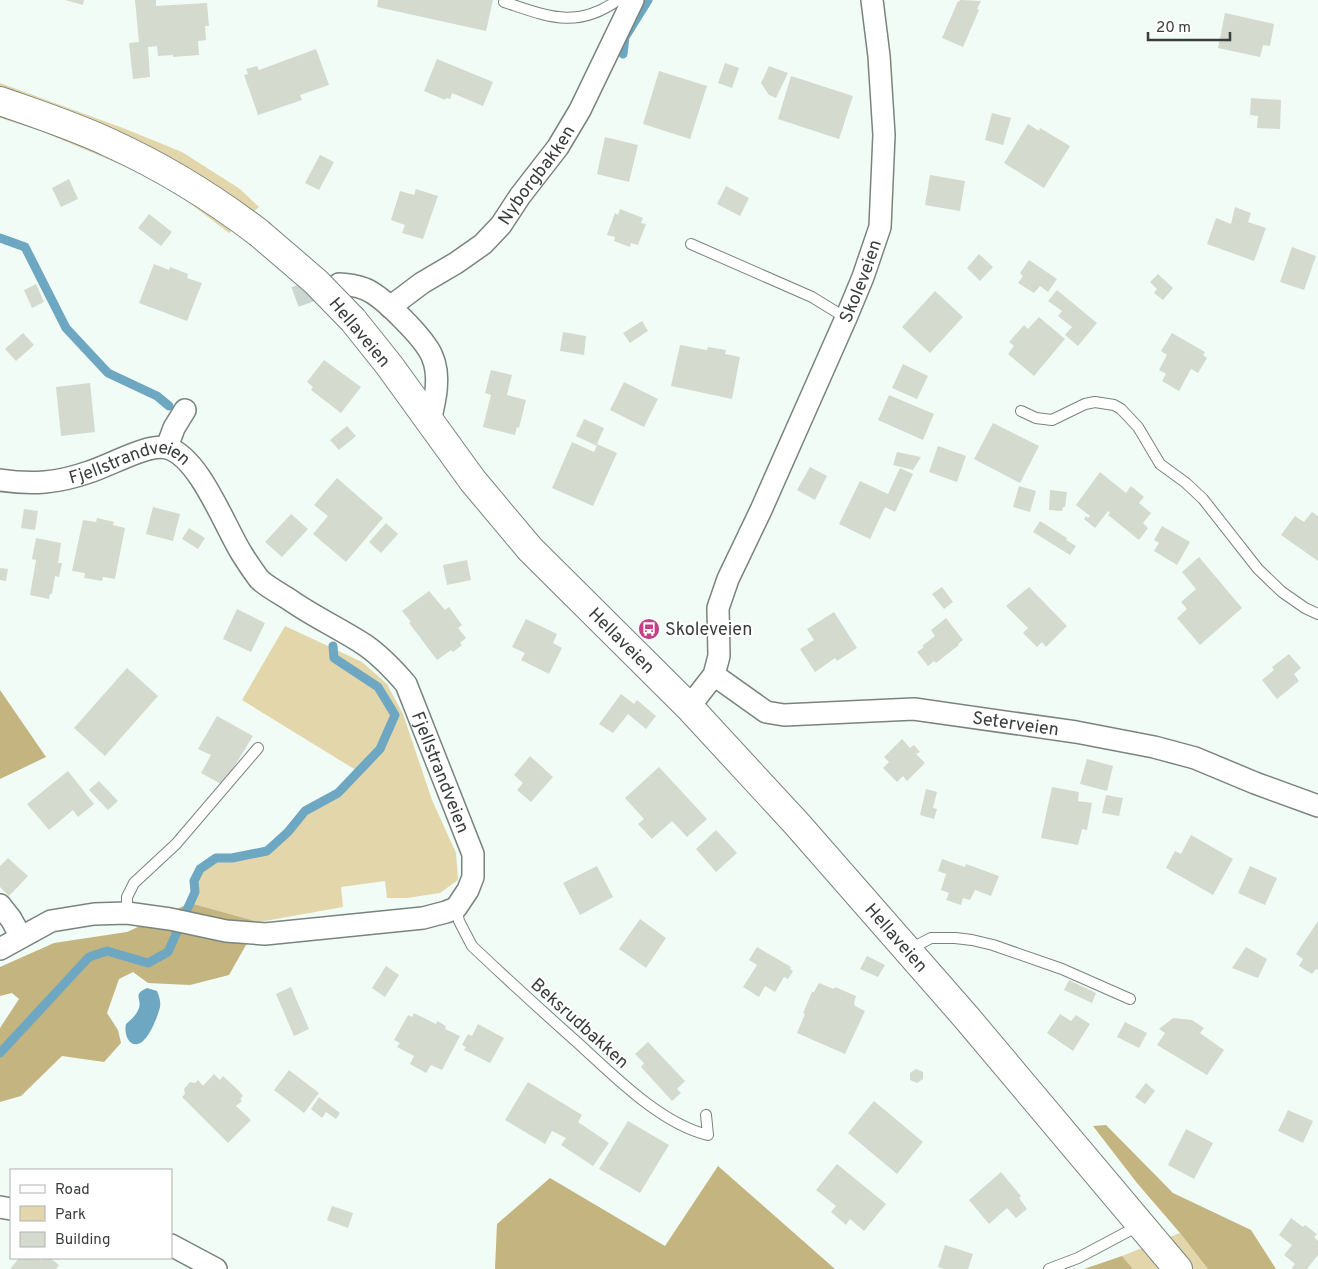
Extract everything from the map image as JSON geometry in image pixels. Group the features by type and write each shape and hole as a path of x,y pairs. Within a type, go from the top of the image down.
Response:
{"main road":[{"name":"Hellaveien","path":"0,101 110,142 201,192 259,234 316,282 353,320 430,421 473,482 530,549 689,707 797,824 907,950 1178,1269"}],"street":[{"name":"Nyborgbakken","path":"390,307 422,283 483,244 501,225 520,196 558,147 580,110 634,0"},
{"name":"Skoleveien","path":"689,707 714,675 719,656 718,608 728,579 761,510 846,318 863,277 880,226 884,135 877,3"},
{"path":"339,284 366,289 390,307 418,335 433,357 436,376 435,400 430,421"},
{"path":"167,447 174,428 185,410"},
{"name":"Fjellstrandveien","path":"0,480 48,483 88,473 152,447 167,447 176,452 191,466 207,488 242,554 261,581 311,614 365,645 388,664 406,684 473,854 473,877 468,890 456,908"},
{"name":"Seterveien","path":"714,675 766,712 784,715 914,709 1076,732 1154,746 1195,758 1318,806"},
{"path":"0,905 11,919 21,937"},
{"path":"0,948 51,921 94,914 127,913 226,931 265,934 423,918 456,908"},
{"path":"172,1246 216,1269"}],"lane":[{"path":"504,2 551,17 569,19 590,14 618,0"},
{"path":"691,244 812,297 846,318"},
{"path":"1021,411 1036,418 1052,420 1076,408 1095,402 1114,405 1122,409 1138,427 1160,464 1186,483 1203,499 1258,569 1282,592 1318,614"},
{"path":"127,913 127,897 134,883 176,844 258,748"},
{"name":"Beksrudbakken","path":"456,908 459,921 472,946 614,1076 659,1112 693,1132 708,1135 706,1116"},
{"path":"907,950 931,938 955,938 993,944 1062,969 1130,1000"},
{"path":"1049,1269 1078,1258 1141,1224"}],"green space":[{"path":"0,83 123,128 182,152 240,189 259,207 229,233 155,179 41,131 0,118"},
{"path":"285,626 362,662 387,684 403,714 432,800 456,853 458,880 440,893 407,898 387,898 385,881 341,887 343,907 259,922 190,903 195,892 194,881 200,869 216,858 232,858 267,851 288,832 305,811 338,793 359,772 242,700"},
{"path":"1180,1233 1208,1269 1133,1269 1122,1256"}],"shaded area":[{"path":"0,690 46,757 0,779"},
{"path":"190,903 259,922 229,975 190,985 148,983 133,972 119,979 107,1013 118,1030 121,1043 104,1062 62,1056 21,1096 0,1102 0,1028 19,999 12,993 0,996 0,967 54,943 127,932"},
{"path":"1106,1125 1173,1193 1251,1230 1276,1269 1208,1269 1093,1126"},
{"path":"718,1166 835,1269 495,1269 497,1224 550,1178 665,1246"},
{"path":"1122,1256 1133,1269 1084,1269"}],"water":[{"path":"147,988 157,991 160,1007 149,1034 142,1042 134,1044 127,1037 126,1024 134,1017 138,1010 140,993"}],"building":[{"path":"65,0 84,0 83,5"},
{"path":"135,0 156,0 156,6 207,3 209,26 205,26 206,40 198,41 199,55 158,56 157,46 148,47 150,77 133,79 129,43 139,42"},
{"path":"378,0 493,0 486,31 377,7"},
{"path":"960,0 981,1 963,47 942,38"},
{"path":"1225,13 1274,24 1270,46 1263,45 1260,57 1218,48"},
{"path":"316,49 329,85 300,95 302,100 258,115 244,75 248,74 246,69 257,66 259,70"},
{"path":"437,59 493,82 483,106 452,93 450,99 446,98 445,100 424,91"},
{"path":"725,63 739,68 732,88 718,83"},
{"path":"769,66 788,73 776,98 769,95 761,83"},
{"path":"659,71 707,86 690,139 643,124"},
{"path":"791,76 853,96 839,139 778,119"},
{"path":"1251,98 1281,100 1280,129 1257,128 1258,116 1250,115"},
{"path":"992,113 1011,118 1003,145 985,140"},
{"path":"1028,124 1039,131 1040,128 1070,146 1044,188 1004,163"},
{"path":"605,137 638,145 629,182 597,174"},
{"path":"320,155 334,162 319,190 305,183"},
{"path":"930,175 965,181 960,211 925,205"},
{"path":"69,179 78,199 61,207 52,188"},
{"path":"726,186 749,198 740,216 717,204"},
{"path":"416,189 438,196 423,239 402,233 405,225 391,220 400,191 414,195"},
{"path":"1235,207 1251,213 1248,222 1266,228 1254,261 1207,244 1216,218 1231,224"},
{"path":"620,209 643,218 641,223 646,224 638,245 631,243 630,247 614,241 615,237 607,235 615,213 618,215"},
{"path":"149,214 172,232 161,246 138,228"},
{"path":"1292,247 1316,256 1304,290 1280,282"},
{"path":"979,254 993,267 980,281 967,268"},
{"path":"1029,260 1057,279 1048,292 1040,286 1034,293 1018,283 1023,276 1020,273"},
{"path":"154,264 169,270 170,267 188,274 187,278 202,283 187,321 139,303"},
{"path":"1158,274 1173,288 1163,300 1154,293 1157,289 1150,282"},
{"path":"36,284 44,302 32,308 24,290"},
{"path":"1057,290 1097,323 1078,346 1065,335 1072,327 1058,316 1062,311 1048,301"},
{"path":"935,291 963,317 930,353 902,327"},
{"path":"1039,317 1065,339 1034,376 1008,354 1014,346 1009,342 1024,325 1028,329"},
{"path":"642,321 648,331 630,343 623,333"},
{"path":"563,332 586,336 584,355 560,351"},
{"path":"23,333 34,345 16,361 5,349"},
{"path":"1172,333 1205,352 1203,355 1207,358 1198,373 1191,369 1179,391 1162,381 1166,374 1159,370 1167,355 1161,351"},
{"path":"680,345 707,350 708,347 726,350 725,354 740,357 732,399 671,386"},
{"path":"324,360 361,387 341,413 311,390 313,387 307,382"},
{"path":"903,364 928,376 917,399 892,388"},
{"path":"491,370 512,375 507,395 526,400 519,428 517,427 515,435 483,427 491,395 485,393"},
{"path":"624,382 658,399 644,427 610,410"},
{"path":"90,383 95,432 61,436 56,387"},
{"path":"889,395 934,414 923,440 878,420"},
{"path":"584,419 604,428 597,444 617,453 593,506 552,488 572,442 594,452 597,446 576,436"},
{"path":"993,423 1039,446 1020,483 974,459"},
{"path":"347,426 356,436 339,450 330,440"},
{"path":"938,446 966,456 957,482 929,472"},
{"path":"897,452 921,457 913,470 893,465"},
{"path":"810,467 827,476 815,500 797,490"},
{"path":"900,468 913,474 895,512 885,507 870,539 839,524 860,481 888,494"},
{"path":"1100,472 1126,493 1131,486 1144,497 1139,503 1151,513 1143,523 1148,528 1139,540 1108,515 1110,513 1108,511 1095,528 1084,519 1086,516 1088,518 1090,516 1076,505"},
{"path":"337,478 383,518 346,562 313,534 328,516 314,505"},
{"path":"1019,486 1036,491 1030,512 1013,507"},
{"path":"1050,490 1067,492 1065,507 1063,507 1062,511 1049,510"},
{"path":"153,507 180,514 173,541 146,534"},
{"path":"24,509 38,511 35,530 21,528"},
{"path":"1312,512 1318,516 1318,561 1281,535 1295,516 1304,522"},
{"path":"291,514 308,529 282,557 265,542"},
{"path":"97,518 114,522 113,525 125,528 115,579 103,577 102,581 84,578 85,573 72,571 83,520 96,522"},
{"path":"1040,521 1076,546 1070,555 1033,532"},
{"path":"386,523 398,534 381,553 369,542"},
{"path":"1162,526 1190,542 1177,565 1154,551 1159,543 1154,540"},
{"path":"189,528 205,538 198,549 182,539"},
{"path":"36,538 61,543 58,563 62,563 59,577 55,576 52,594 50,594 49,599 30,595 36,560 32,559"},
{"path":"1199,557 1242,608 1200,645 1177,618 1187,609 1181,602 1196,589 1182,572"},
{"path":"467,560 471,580 447,585 443,565"},
{"path":"0,568 8,569 6,581 0,580"},
{"path":"942,587 953,602 944,609 932,594"},
{"path":"1029,587 1067,626 1046,647 1042,642 1037,647 1023,633 1028,628 1006,606"},
{"path":"429,591 445,610 449,607 462,625 458,628 466,638 460,643 462,645 453,652 451,650 437,660 402,611"},
{"path":"237,609 265,623 251,652 223,639"},
{"path":"834,612 857,648 837,661 835,658 815,672 800,649 814,640 807,629"},
{"path":"946,618 963,640 936,663 934,661 928,666 917,652 935,636 931,630"},
{"path":"526,619 557,634 553,643 562,648 549,674 521,660 525,653 512,647"},
{"path":"1289,654 1301,668 1294,674 1299,681 1277,699 1262,680 1274,670 1272,667"},
{"path":"127,668 158,696 105,756 74,728"},
{"path":"621,694 634,704 637,700 656,716 646,729 628,714 613,733 599,724"},
{"path":"217,716 253,736 223,785 201,773 211,755 198,749"},
{"path":"902,739 910,748 914,745 920,752 916,754 925,763 907,781 903,776 897,782 883,768 889,762 884,757"},
{"path":"530,756 553,777 531,802 517,790 523,783 514,775"},
{"path":"1087,759 1113,766 1107,791 1080,784"},
{"path":"659,767 707,819 687,837 672,821 652,839 638,824 644,819 625,798"},
{"path":"68,771 94,804 78,817 73,810 49,830 27,804"},
{"path":"99,781 118,801 108,810 89,790"},
{"path":"1052,787 1079,792 1078,801 1092,803 1087,830 1082,829 1078,845 1041,838"},
{"path":"926,789 937,792 933,808 937,809 934,819 920,815"},
{"path":"1106,795 1123,798 1119,816 1102,813"},
{"path":"716,830 737,853 716,872 696,849"},
{"path":"1191,835 1233,859 1213,895 1166,868 1175,851 1181,854"},
{"path":"8,858 28,876 9,896 0,887 0,866"},
{"path":"942,859 965,867 966,864 999,876 991,896 975,890 970,900 963,898 961,905 946,900 949,893 941,890 946,874 938,871"},
{"path":"597,866 613,897 580,915 563,883"},
{"path":"1250,866 1277,878 1265,905 1238,893"},
{"path":"640,919 666,938 646,968 619,949"},
{"path":"1318,921 1318,970 1316,969 1312,974 1299,966 1303,959 1296,954"},
{"path":"757,947 791,967 790,969 793,971 788,979 784,977 775,992 765,986 759,997 743,987 757,965 749,960"},
{"path":"1246,947 1267,959 1258,978 1232,968"},
{"path":"867,956 885,965 878,977 860,969"},
{"path":"386,966 399,975 385,997 372,988"},
{"path":"1069,980 1096,993 1092,1003 1064,990"},
{"path":"819,983 834,989 835,987 856,996 855,1006 865,1011 845,1054 797,1033 812,992 814,992"},
{"path":"291,987 309,1029 294,1036 276,994"},
{"path":"414,1013 436,1024 437,1021 446,1026 445,1029 460,1036 442,1070 431,1065 426,1073 410,1064 414,1056 397,1047 400,1043 394,1040 408,1015 412,1017"},
{"path":"1060,1014 1071,1021 1076,1015 1090,1024 1073,1051 1047,1033"},
{"path":"1173,1018 1192,1020 1204,1028 1200,1033 1224,1050 1207,1075 1157,1045 1165,1033 1159,1029"},
{"path":"1125,1022 1147,1033 1139,1048 1117,1037"},
{"path":"478,1024 504,1038 490,1063 464,1050 466,1047 462,1045 468,1034 472,1036"},
{"path":"648,1042 685,1081 677,1089 681,1093 672,1101 641,1067 644,1063 635,1054"},
{"path":"916,1069 923,1072 923,1079 917,1083 910,1080 910,1073"},
{"path":"289,1070 319,1093 304,1113 274,1090"},
{"path":"214,1074 220,1080 223,1076 239,1091 243,1096 240,1099 242,1101 236,1106 251,1120 228,1143 182,1097 185,1094 184,1089 190,1082 195,1083 198,1080 203,1086"},
{"path":"528,1082 582,1115 578,1122 609,1143 593,1166 561,1145 566,1138 552,1131 545,1144 505,1120"},
{"path":"1146,1083 1155,1091 1145,1104 1135,1097"},
{"path":"319,1097 340,1113 336,1119 326,1112 322,1118 311,1109"},
{"path":"874,1101 923,1142 897,1174 848,1133"},
{"path":"1288,1110 1313,1121 1303,1143 1278,1131"},
{"path":"628,1121 669,1145 640,1193 599,1169"},
{"path":"1186,1129 1213,1143 1194,1179 1168,1165"},
{"path":"837,1164 886,1204 864,1231 850,1219 846,1225 831,1212 836,1206 816,1190"},
{"path":"1001,1172 1021,1196 1019,1198 1027,1209 1016,1218 1007,1208 989,1224 969,1200"},
{"path":"332,1206 353,1213 348,1228 327,1220"},
{"path":"1291,1218 1317,1234 1314,1237 1318,1241 1318,1255 1307,1269 1293,1269 1295,1264 1284,1255 1292,1245 1279,1235"},
{"path":"945,1245 973,1254 968,1269 944,1269 938,1267"},
{"path":"18,1259 51,1259 59,1265 56,1269 10,1269"}],"waterway":[{"path":"623,54 625,37 648,0"},
{"path":"0,238 25,247 66,328 108,373 157,396 169,406"},
{"path":"0,1053 89,957 107,951 148,963 168,952 195,892 194,881 200,869 216,858 232,858 267,851 288,832 305,811 338,793 380,749 395,715 378,687 334,658 333,646"}],"tunnel":[{"path":"295,297 335,285"}],"place":[{"name":"Skoleveien","path":"649,629"}]}
